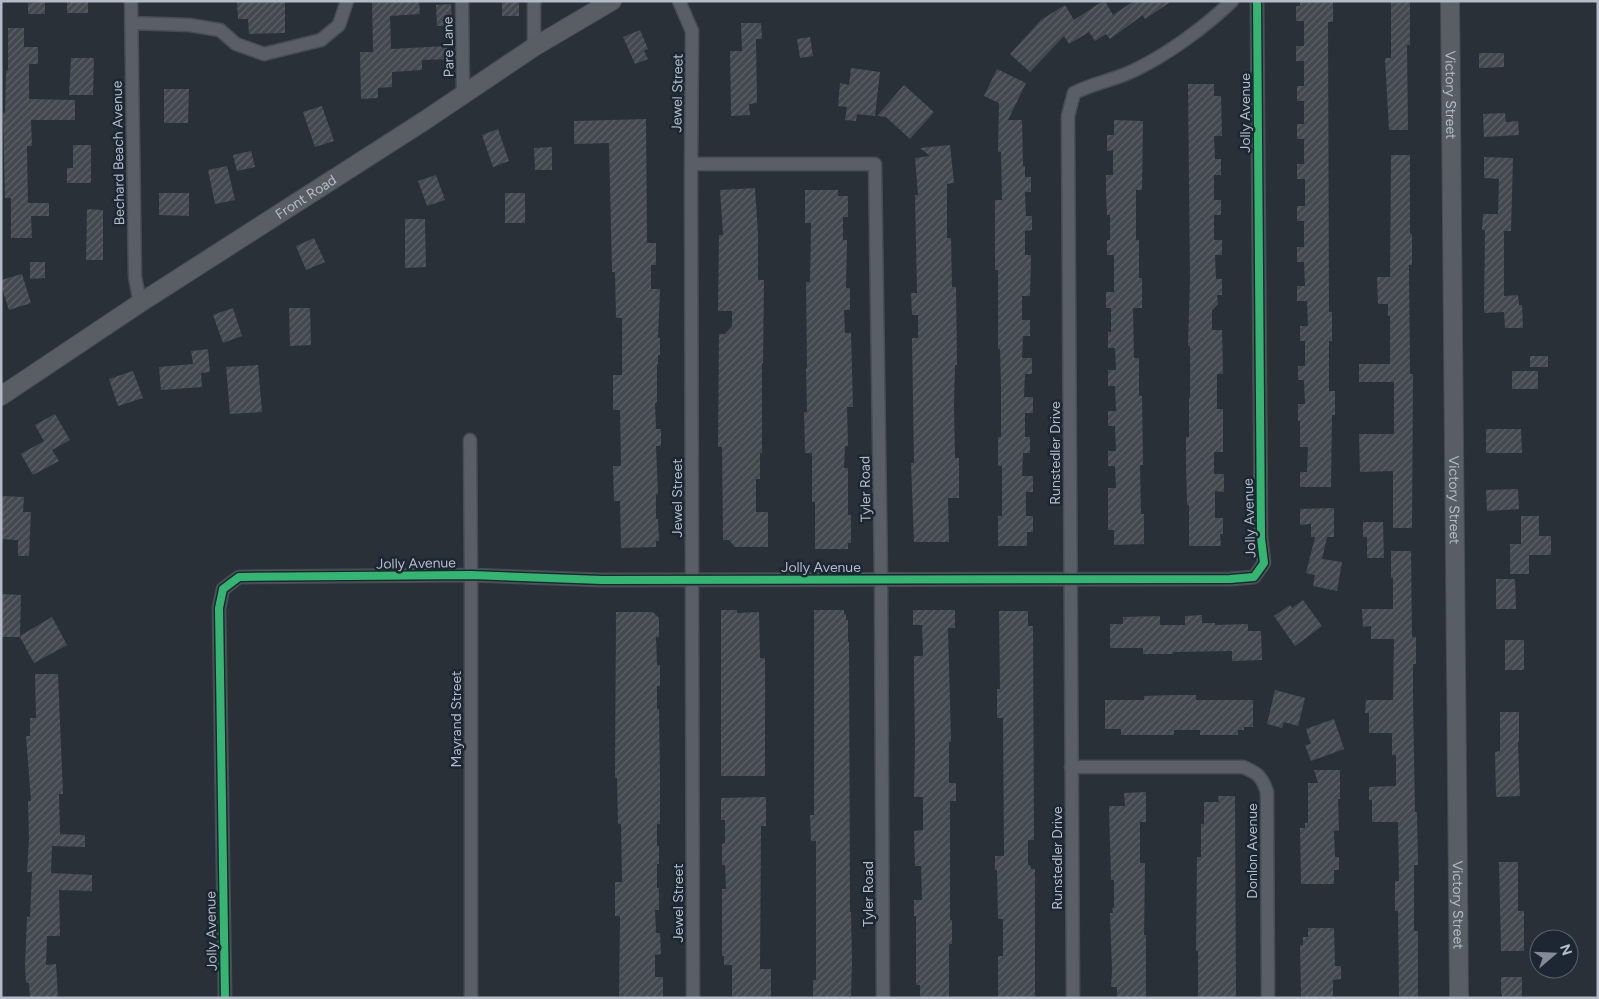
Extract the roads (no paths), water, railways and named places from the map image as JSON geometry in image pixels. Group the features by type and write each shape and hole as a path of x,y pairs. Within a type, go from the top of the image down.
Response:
{"street":[{"name":"Bechard Beach Avenue","path":"132,1 135,277 140,303"},
{"path":"131,23 189,25 220,30 236,44 264,54 321,40 339,25 347,1"},
{"name":"Pare Lane","path":"462,1 463,93"},
{"path":"534,1 534,47"},
{"name":"Front Road","path":"1,396 140,303 424,121 534,47 612,1"},
{"name":"Jewel Street","path":"679,1 692,31 693,998"},
{"name":"Runstedler Drive","path":"1073,998 1068,116 1074,93 1086,87 1112,80 1134,71 1154,60 1193,33 1232,1"},
{"name":"Jolly Avenue","path":"225,998 219,608 223,589 239,577 471,575 597,580 692,580 1230,579 1254,577 1264,563 1260,528 1257,1"},
{"name":"Victory Street","path":"1450,1 1459,998"},
{"name":"Tyler Road","path":"691,164 875,164 881,579 883,998"},
{"name":"Mayrand Street","path":"470,440 471,998"},
{"name":"Donlon Avenue","path":"1072,767 1243,767 1254,771 1264,782 1267,792 1268,998"}]}
